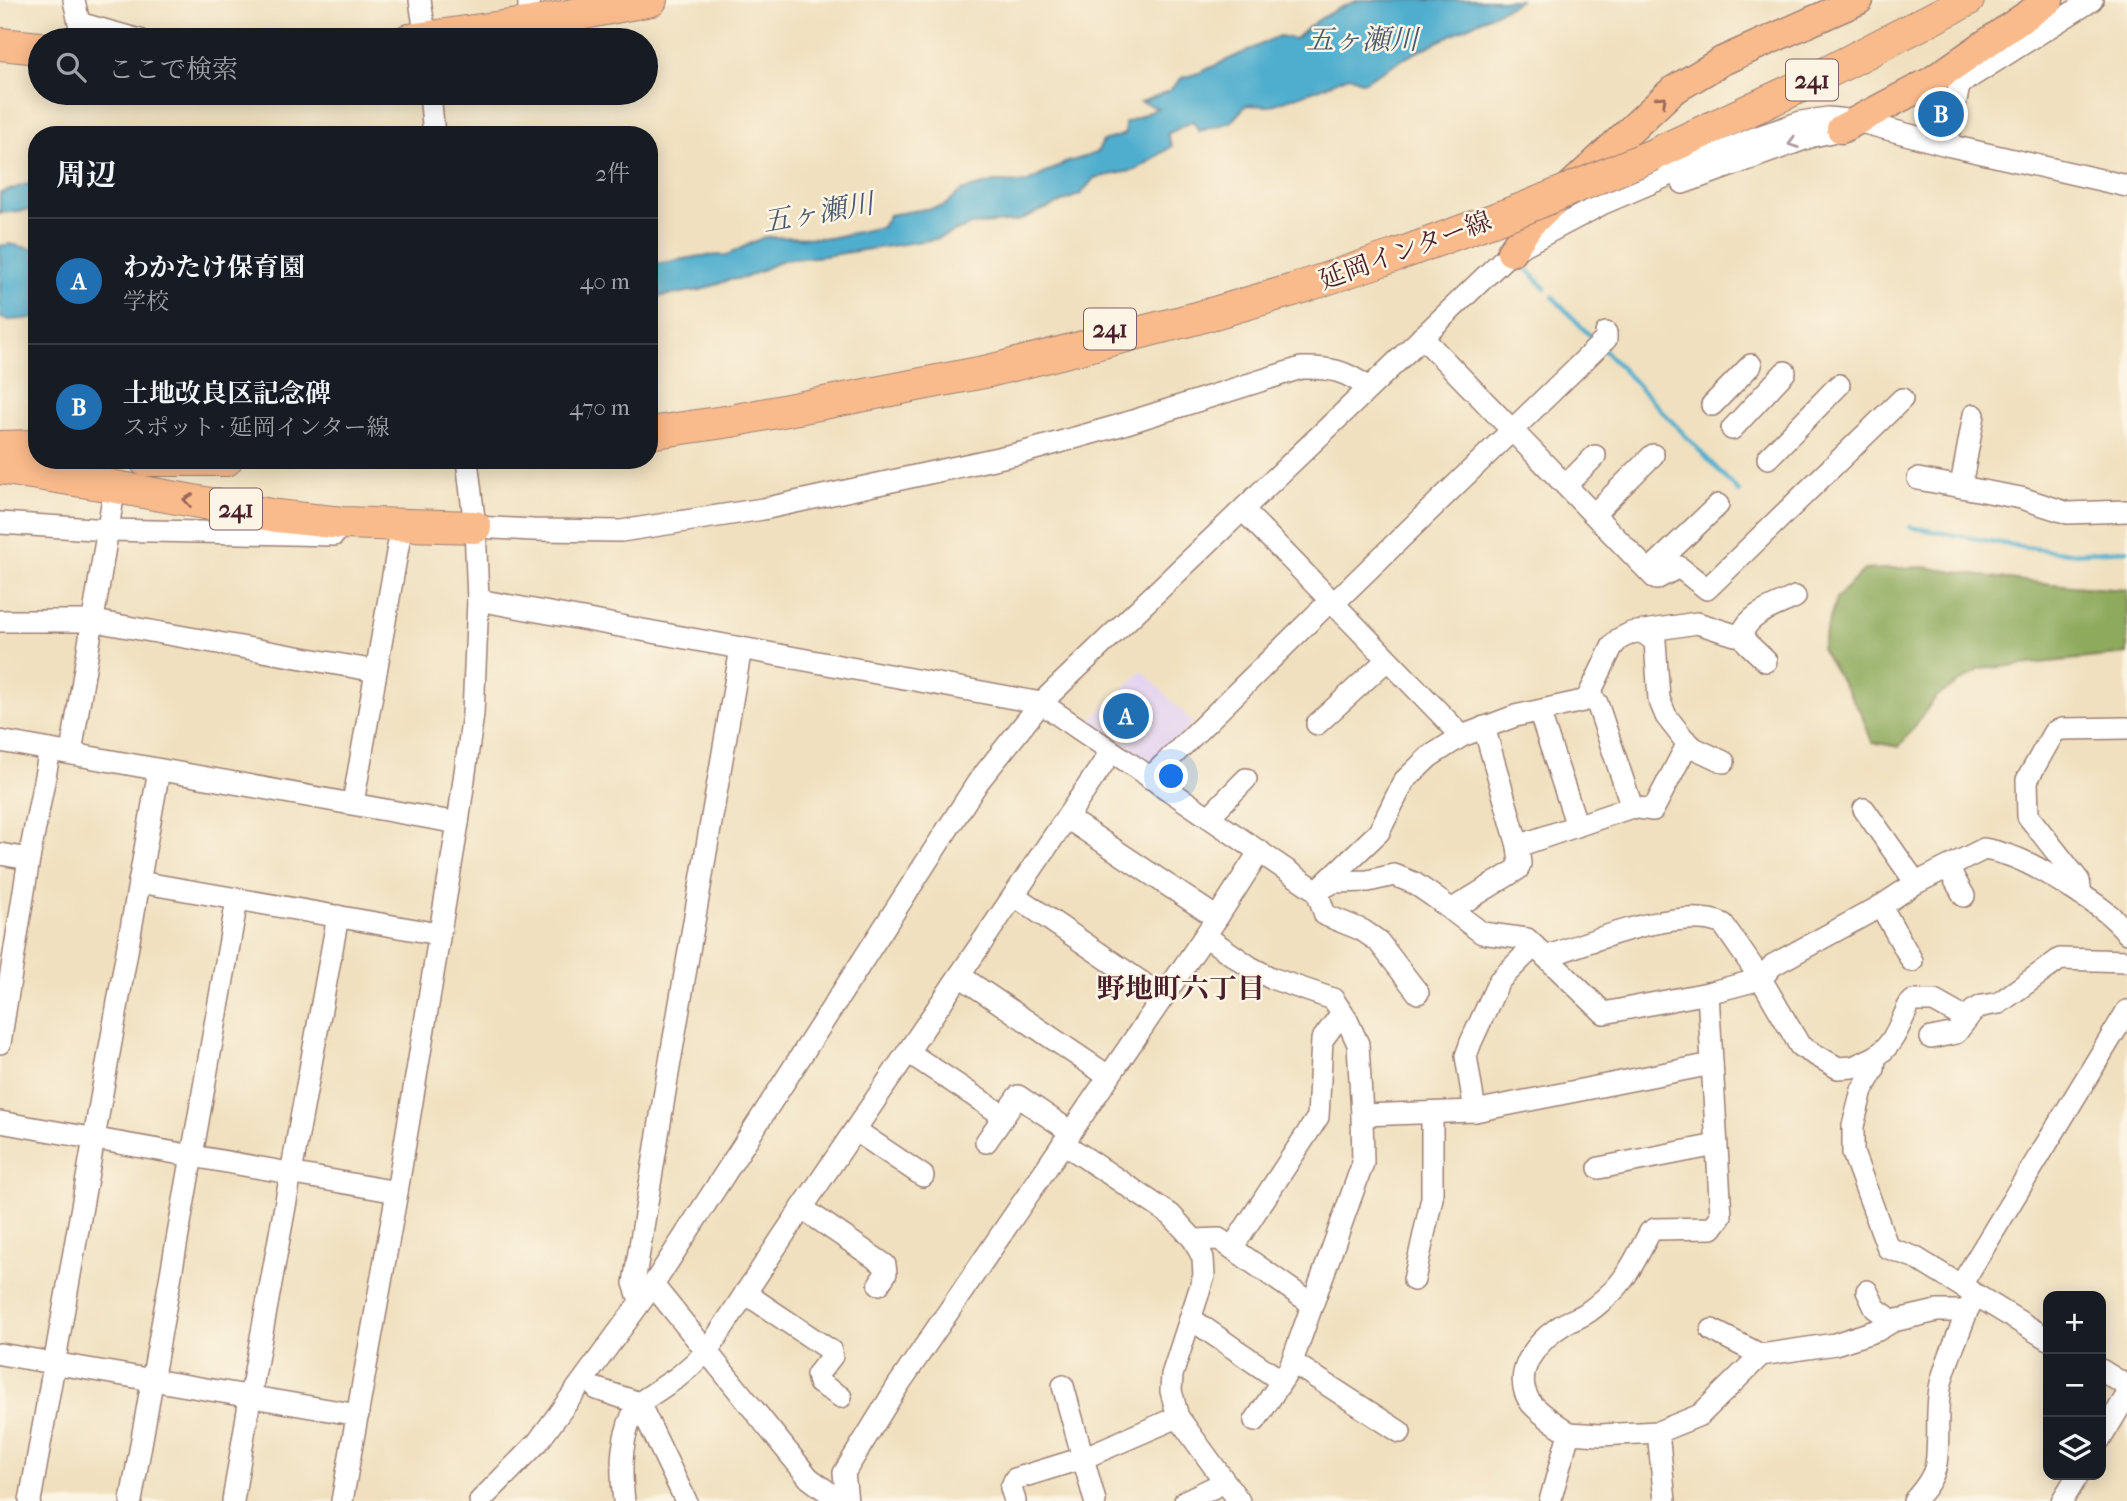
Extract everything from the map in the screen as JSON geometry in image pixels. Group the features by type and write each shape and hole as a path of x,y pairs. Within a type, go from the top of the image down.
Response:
{"highway":[{"path":"466,28 531,11 651,0"},
{"name":"延岡インター線","path":"658,432 731,421 989,371 1293,290 1401,243 1525,208 1655,143 1741,93 1928,0"},
{"name":"延岡インター線","path":"1655,143 1798,87 1968,0"},
{"path":"0,44 28,47"},
{"path":"0,447 28,446"},
{"path":"0,456 28,458"},
{"name":"241","path":"0,468 276,516 342,523 475,527"}],"main road":[{"name":"241","path":"1511,252 1530,224 1672,91 1722,61 1859,0"},
{"name":"241","path":"1849,125 1930,82 2049,0"}],"street":[{"path":"74,0 79,23 97,28"},
{"path":"420,0 420,28"},
{"path":"1947,145 1959,86 2092,0"},
{"path":"431,105 433,126"},
{"path":"480,1501 538,1442 646,1293 978,782 1041,703 1511,252 1604,203 1755,138 1801,122 1828,118 1849,125 1908,135 2127,186"},
{"path":"1150,778 1606,339 1606,332"},
{"path":"1422,337 1656,579 1679,567 1707,589"},
{"path":"1712,405 1751,365"},
{"path":"475,527 621,531 763,509 1021,453 1301,368 1324,367 1349,374 1370,388"},
{"path":"1732,429 1785,372"},
{"path":"1768,458 1839,385"},
{"path":"1697,623 1707,589 1902,399"},
{"path":"1961,486 1974,415"},
{"path":"1594,514 1653,455"},
{"path":"1566,485 1595,457"},
{"path":"342,1501 397,1192 473,714 478,600 475,527 468,469"},
{"path":"1918,479 2021,498 2067,513 2127,511"},
{"path":"71,753 112,504"},
{"path":"1649,571 1718,505"},
{"path":"1243,510 1462,736"},
{"path":"0,523 109,530 306,535 374,534 402,524 353,803"},
{"path":"1766,661 1747,643 1742,634 1745,626 1753,618 1795,597"},
{"path":"478,600 1041,703 1317,891 1325,915 1362,930 1378,941 1418,993"},
{"path":"0,621 94,621 376,671"},
{"path":"1317,891 1379,832 1404,781 1429,757 1462,736 1484,727 1515,716 1583,701 1588,697 1612,647 1619,639 1630,634 1697,623 1735,635 1742,634"},
{"path":"1642,632 1655,641 1659,699 1666,716 1694,748 1724,762"},
{"path":"741,648 634,1283 706,1353 809,1478 840,1501"},
{"path":"1317,724 1387,660"},
{"path":"1588,697 1597,703 1632,807"},
{"path":"1539,710 1577,826"},
{"path":"1451,910 1518,869 1520,864 1518,846 1484,727"},
{"path":"2081,895 2079,881 2028,816 2027,780 2054,732 2062,729 2127,728"},
{"path":"0,740 457,823"},
{"path":"1518,846 1632,807 1653,810 1688,743"},
{"path":"0,1043 29,859 50,750"},
{"path":"622,1499 622,1453 631,1416 639,1404 678,1377 706,1353 1111,752"},
{"path":"30,1501 159,770"},
{"path":"1209,817 1246,779"},
{"path":"1864,808 1916,883"},
{"path":"1066,818 1217,918"},
{"path":"1317,891 1334,882 1368,881 1394,875 1414,884 1482,933 1527,939 1604,1013 1708,993 1761,979 1773,965 1881,906 1916,883 1984,849 2036,865 2111,915 2127,933"},
{"path":"848,1501 845,1473 897,1387 1205,936 1260,851"},
{"path":"0,854 29,859"},
{"path":"1948,868 1964,896"},
{"path":"139,882 439,934"},
{"path":"1015,896 1163,997"},
{"path":"131,1501 237,900"},
{"path":"1881,906 1912,961"},
{"path":"233,1501 338,916"},
{"path":"1475,1111 1466,1056 1499,981 1540,952 1678,919 1703,919 1723,924 1761,979 1800,1046 1838,1068 1853,1067 1884,1052 1913,1001 1934,1001 1966,1019"},
{"path":"1205,936 1271,978 1333,999 1358,1044 1363,1163 1289,1370 1255,1421"},
{"path":"1931,1038 1956,1033 1973,1011 1982,1006 1999,1003 2060,959 2127,961"},
{"path":"960,976 1108,1076"},
{"path":"1708,993 1721,1216 1712,1228 1655,1229 1650,1232 1623,1280 1615,1289 1587,1313 1549,1335 1532,1352 1525,1370 1523,1388 1532,1404 1569,1433 1658,1433 1700,1415 1761,1355"},
{"path":"1914,1501 1934,1472 1941,1385 1967,1297 2127,1011"},
{"path":"1232,1248 1318,1117 1322,1040 1342,1013"},
{"path":"908,1052 1004,1116"},
{"path":"1875,1057 1874,1069 1862,1090 1853,1126 1853,1153 1888,1248 1914,1257 1967,1297 2043,1336"},
{"path":"1362,1115 1475,1111 1712,1064"},
{"path":"986,1142 1018,1096 1067,1138 1171,1215 1194,1240 1203,1258 1204,1276 1172,1375 1171,1391 1178,1417 1239,1501"},
{"path":"1414,1280 1432,1198 1432,1113"},
{"path":"0,1122 397,1192"},
{"path":"855,1130 923,1176"},
{"path":"1599,1168 1716,1145"},
{"path":"802,1208 885,1265 886,1273 879,1284"},
{"path":"1194,1240 1219,1239 1312,1304"},
{"path":"1867,1291 1875,1308 1893,1321"},
{"path":"746,1293 831,1351 832,1356 817,1375 819,1382 841,1397"},
{"path":"1712,1330 1761,1355 1835,1344 1878,1330 1893,1321 1937,1311 1967,1297"},
{"path":"1191,1319 1280,1380"},
{"path":"0,1354 358,1415"},
{"path":"1292,1362 1400,1433"},
{"path":"2106,1373 2127,1386"},
{"path":"1063,1386 1095,1501"},
{"path":"597,1389 639,1404 686,1501"},
{"path":"2106,1430 2127,1395"},
{"path":"1015,1501 1011,1488 1015,1479 1083,1458 1178,1417"},
{"path":"1550,1501 1569,1433"},
{"path":"1658,1433 1665,1501"},
{"path":"2062,1501 2075,1480"},
{"path":"1185,1501 1225,1482"}],"shaded area":[{"path":"1144,672 1193,723 1151,768 1086,725"}],"green space":[{"path":"1923,567 2025,581 2127,590 2127,654 1981,669 1936,697 1899,747 1872,742 1861,713 1821,648 1836,599 1864,570"}],"water":[{"name":"五ヶ瀬川","path":"1359,0 1521,0 1363,82 1349,76 1269,106 1246,105 1231,122 1199,131 1193,121 1167,134 1172,146 1136,170 1094,178 1081,194 1017,221 971,225 936,239 783,260 745,278 729,280 701,290 658,297 658,263 701,256 727,255 764,237 829,238 882,227 889,215 944,206 961,191 995,182 1026,183 1065,163 1097,153 1103,141 1125,134 1125,123 1158,108 1141,102 1169,91 1182,78 1199,73 1279,36 1295,39 1341,7"},
{"path":"28,184 28,210 0,213 0,193"},
{"path":"10,244 28,248 28,319 0,318 0,246"}],"waterway":[{"path":"1527,269 1545,288"},
{"path":"1553,297 1595,341"},
{"path":"1603,349 1739,492"},
{"path":"1910,527 2069,553 2127,550"}],"tunnel":[{"path":"112,498 113,469"}],"place":[{"name":"土地改良区記念碑","path":"1941,114"},
{"name":"わかたけ保育園","path":"1126,716"}],"district":[{"name":"野地町六丁目","path":"1181,988"}]}
